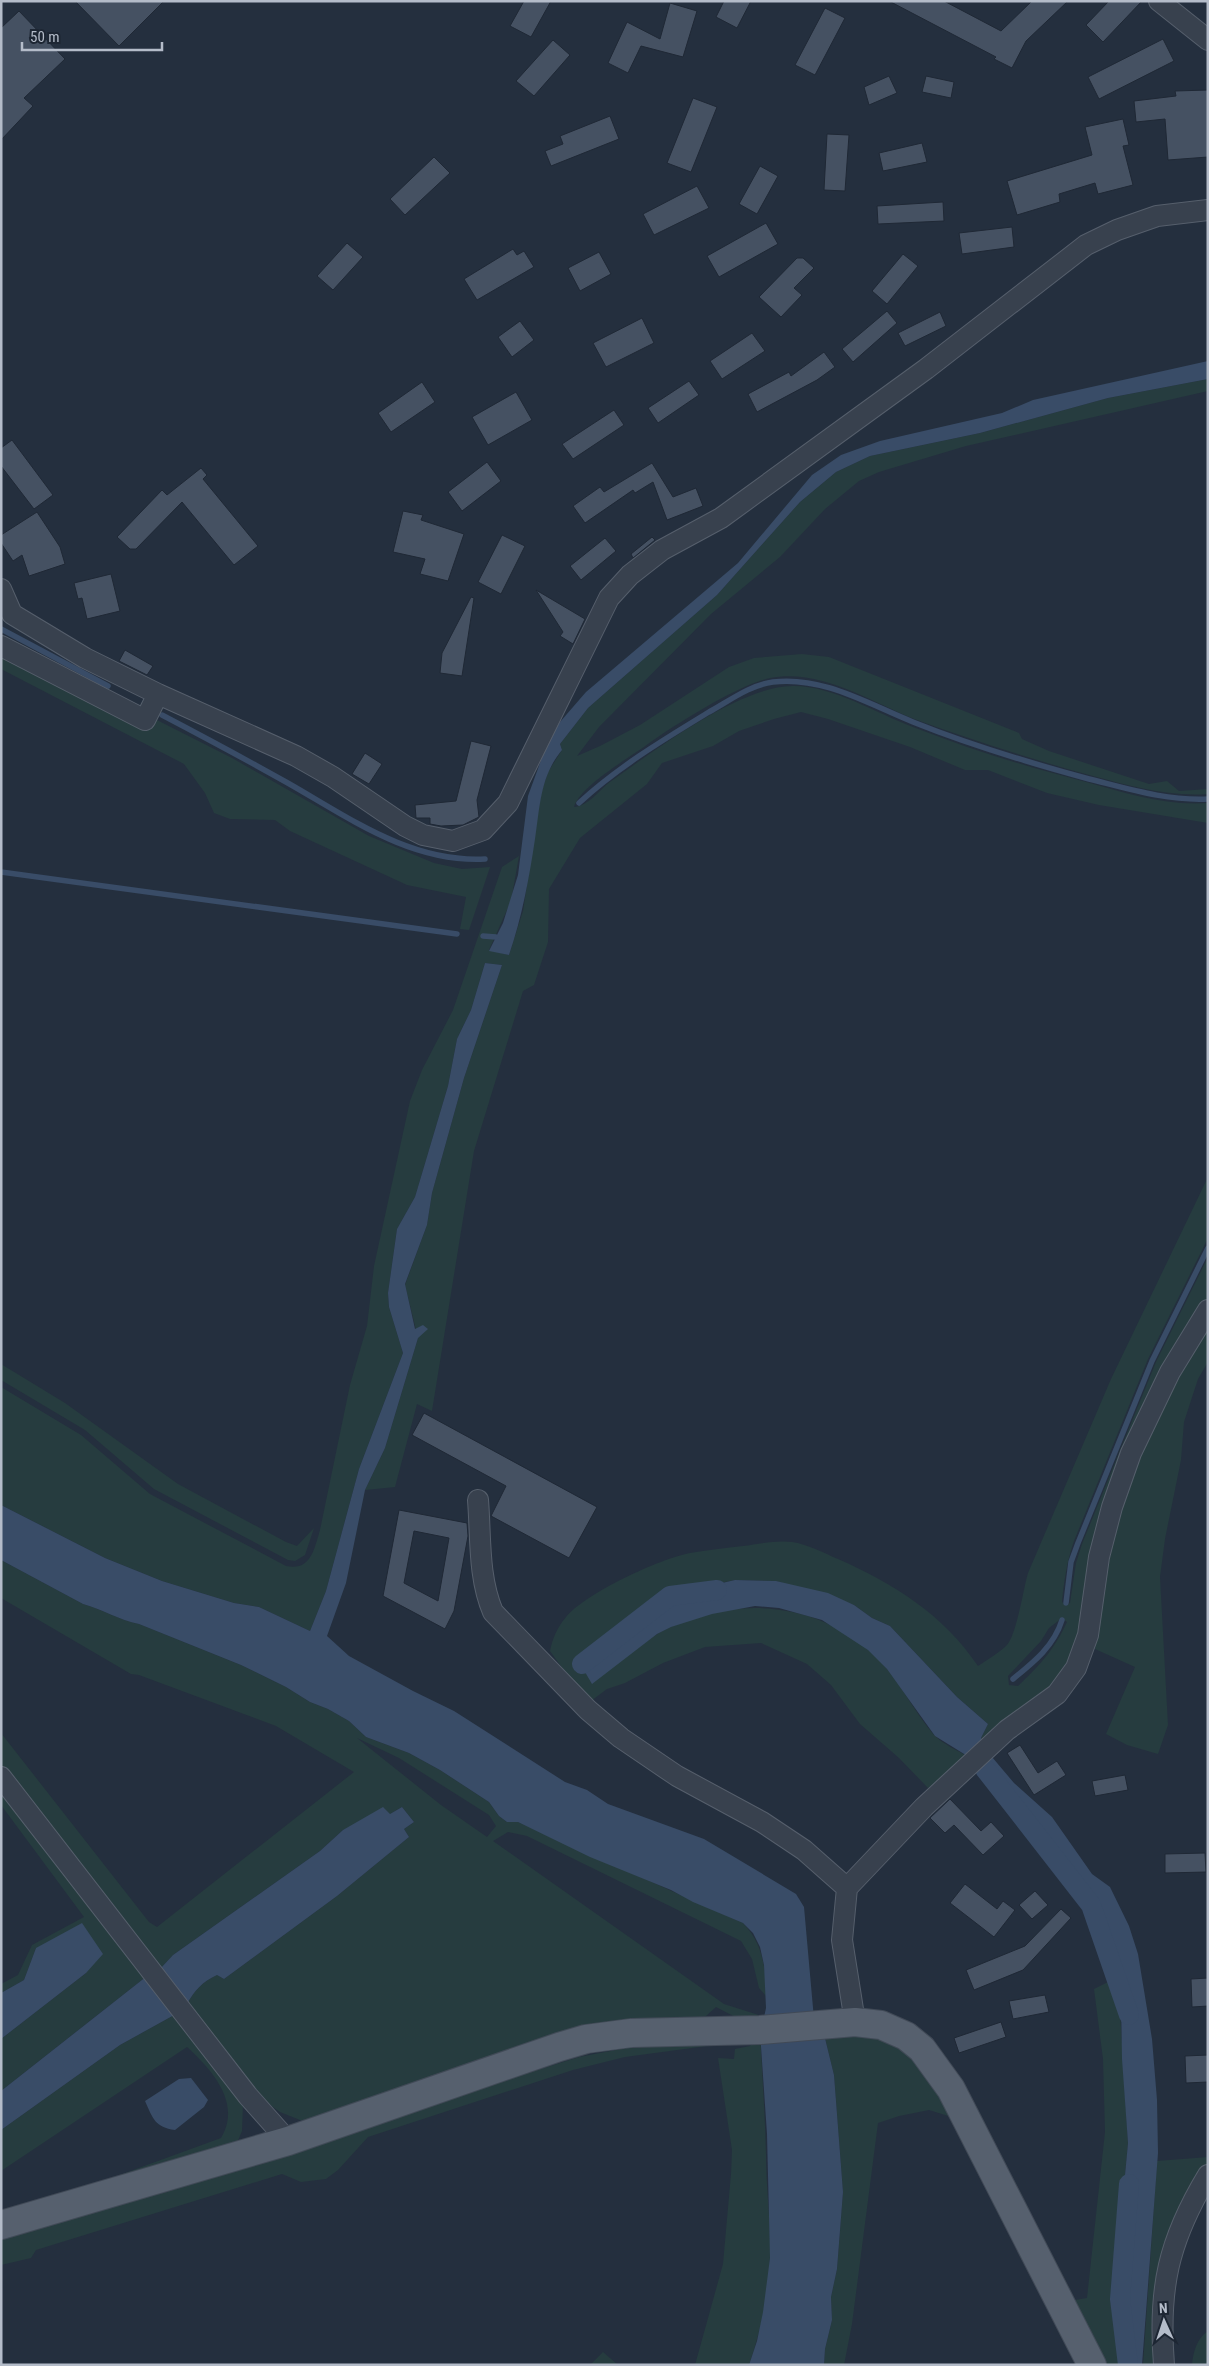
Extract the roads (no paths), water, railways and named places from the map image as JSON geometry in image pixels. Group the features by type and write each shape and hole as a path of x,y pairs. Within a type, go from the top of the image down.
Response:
{"main road":[{"path":"1,2225 288,2141 399,2100 586,2039 631,2033 760,2030 855,2022 881,2025 906,2036 922,2049 936,2066 971,2127 1092,2365"}],"street":[{"path":"1159,1 1208,40"},
{"path":"1,589 12,614 86,658 158,694 296,756 333,777 405,826 423,835 453,841 467,838 483,830 495,818 516,789 609,598 630,574 662,550 722,518 926,369 1086,245 1117,230 1157,216 1208,210"},
{"path":"1,646 145,720 158,694"},
{"path":"855,2022 842,1940 847,1888 924,1807 1007,1730 1057,1694 1076,1668 1088,1635 1099,1557 1112,1507 1131,1453 1170,1372 1208,1310"},
{"path":"478,1500 482,1575 485,1593 493,1612 588,1710 621,1738 677,1776 762,1822 804,1850 847,1888"},
{"path":"1,1776 248,2096 288,2141"},
{"path":"1164,2365 1161,2313 1168,2263 1192,2202 1208,2175"}],"water":[{"path":"1208,361 1208,379 1108,398 980,433 870,456 836,472 800,502 717,595 588,708 560,744 562,750 549,770 542,792 525,898 509,955 489,951 503,923 518,875 528,796 548,741 560,722 586,692 738,563 812,475 841,455 880,441 1002,413 1033,400"},
{"path":"485,963 502,965 464,1078 432,1193 427,1225 405,1284 415,1329 423,1325 428,1329 418,1338 385,1448 365,1490 346,1583 327,1636 349,1656 454,1711 565,1782 587,1790 608,1804 704,1839 796,1894 804,1907 814,2019 763,2022 766,2008 764,1965 760,1947 753,1933 743,1923 693,1902 671,1890 590,1857 518,1822 507,1822 499,1816 489,1802 440,1770 409,1753 366,1737 349,1721 328,1709 310,1702 286,1687 241,1665 139,1624 83,1604 1,1560 1,1505 105,1558 162,1581 234,1603 259,1607 310,1631 326,1591 359,1469 403,1353 389,1307 388,1293 397,1229 415,1197 448,1086 457,1039 471,1010"},
{"path":"735,1580 776,1581 828,1593 854,1605 872,1618 890,1626 957,1697 988,1724 981,1738 984,1742 969,1757 935,1736 887,1669 868,1650 822,1620 779,1608 755,1606 712,1614 671,1627 657,1634 592,1684 585,1672 597,1662 593,1655 621,1629 639,1617 678,1598 717,1584"},
{"path":"992,1757 1014,1783 1052,1817 1092,1874 1110,1887 1129,1926 1138,1954 1152,2039 1157,2100 1158,2153 1142,2365 1121,2365 1119,2358 1121,2248 1127,2219 1125,2175 1128,2143 1122,2059 1121,2001 1110,1933 1078,1880 1054,1858 1044,1840 1016,1806 979,1767"},
{"path":"383,1807 390,1814 402,1807 414,1822 404,1829 409,1837 337,1896 224,1979 217,1975 203,1984 187,2004 160,1969 173,1955 320,1851 343,1830"},
{"path":"82,1923 103,1954 86,1973 1,2039 1,1993 24,1980 36,1948"},
{"path":"147,1976 176,2014 120,2045 1,2130 1,2091"},
{"path":"823,2030 834,2075 843,2192 837,2269 831,2297 832,2320 825,2349 824,2365 749,2365 757,2341 763,2312 770,2258 767,2134 760,2032"},
{"path":"191,2078 208,2100 204,2107 175,2130 163,2127 153,2117 145,2101 179,2079"}],"waterway":[{"path":"1,629 108,686"},
{"path":"579,803 641,755 732,698 756,686 773,682 792,681 810,683 845,693 956,738 1067,773 1148,794 1208,799"},
{"path":"162,715 286,782 356,823 405,846 431,854 457,858 485,859"},
{"path":"1,872 457,934"},
{"path":"483,936 496,937"},
{"path":"1066,1603 1071,1562 1078,1543 1152,1361 1208,1248"},
{"path":"582,1664 670,1596 717,1590"},
{"path":"1013,1679 1036,1660 1049,1646 1062,1620"},
{"path":"985,1769 1091,1905 1129,2015"},
{"path":"1128,2365 1120,2299 1129,2184"}]}
